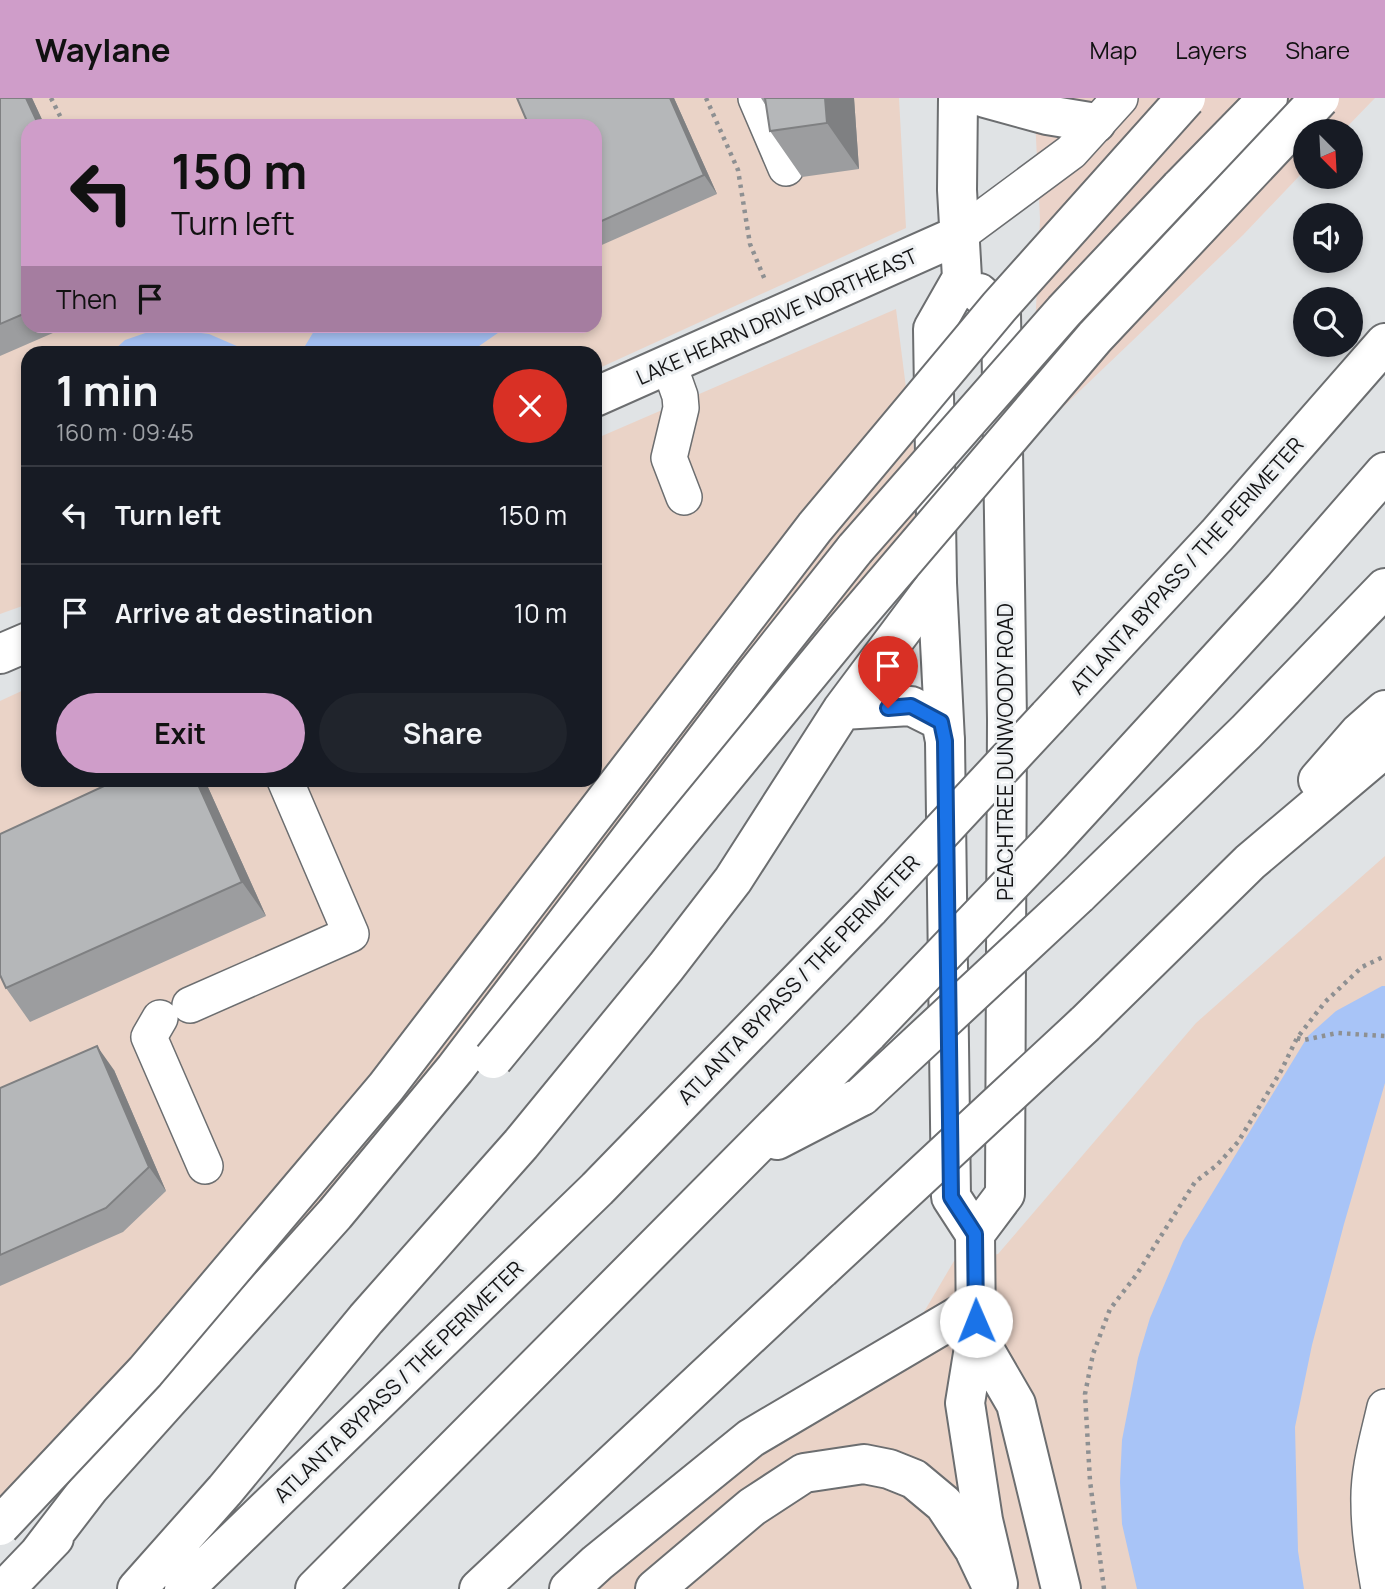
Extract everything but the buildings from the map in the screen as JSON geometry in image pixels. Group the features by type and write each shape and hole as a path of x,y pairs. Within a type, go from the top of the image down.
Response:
{"main road":[{"path":"958,98 962,278 933,329 937,583 945,741 951,1197 975,1234 976,1321 965,1403 983,1520 999,1589"},
{"path":"985,98 1046,115 1114,104"},
{"path":"0,1525 145,1372 386,1087 815,527 999,307 1186,98"},
{"path":"37,1556 90,1487 335,1214 455,1069 755,675 855,549 1063,311 1268,98"},
{"path":"5,1589 244,1340 369,1203 493,1059 845,630 1094,337 1320,98"},
{"name":"LAKE HEARN DRIVE NORTHEAST","path":"602,394 959,236"},
{"name":"PEACHTREE DUNWOODY ROAD","path":"962,278 1000,313 1007,707 1005,1194 975,1234"},
{"name":"ATLANTA BYPASS / THE PERIMETER","path":"184,1589 597,1189 870,908 1217,535 1385,343"},
{"path":"315,1589 868,1034 1052,842 1283,589 1385,472"},
{"path":"137,1589 225,1490 366,1319 521,1144 666,967 733,880 842,710 937,583"},
{"path":"744,1157 862,1096 1078,895 1246,732 1385,588"},
{"path":"0,654 21,645"},
{"path":"842,710 911,706 941,722 945,741"},
{"path":"1250,862 1359,733 1385,710"},
{"path":"479,1589 1085,1024 1250,862 1385,748"},
{"path":"569,1589 597,1563 751,1438 976,1321"},
{"path":"976,1321 1016,1404 1061,1589"},
{"path":"655,1589 752,1507 804,1473 864,1464 889,1469 914,1479 944,1504 974,1549 993,1589"}],"street":[{"path":"756,98 786,168"},
{"path":"959,236 1071,152 1114,104"},
{"path":"669,365 680,396 681,408 669,458 684,497"},
{"path":"205,1166 167,1020 351,934 288,787"},
{"path":"1379,1589 1371,1544 1369,1500 1373,1458 1385,1406"}],"path":[{"path":"51,98 62,119"},
{"path":"706,98 738,170 750,244 765,280"},
{"path":"1104,1589 1085,1394 1093,1354 1110,1309 1137,1274 1195,1182 1217,1165 1238,1142 1297,1038 1325,1002 1362,967 1385,957"},
{"path":"1297,1038 1304,1040 1337,1033 1385,1036"}],"shaded area":[{"path":"0,98 899,98 906,228 602,367 602,346 21,346 21,606 0,614"},
{"path":"1034,98 1375,98 1355,119 1293,119 1293,183 1243,235 1040,429 1034,353 1040,219"},
{"path":"896,309 923,522 753,709 440,1081 0,1530 0,701 21,691 21,787 602,787 602,436"},
{"path":"1385,856 1385,1589 551,1589 914,1329 954,1261 998,1254 1196,1023"}],"water":[{"path":"145,333 201,333 237,346 119,346 125,340"},
{"path":"313,333 498,333 479,346 305,346"},
{"path":"1385,986 1385,1083 1312,1345 1295,1427 1298,1551 1304,1589 1137,1589 1122,1524 1122,1440 1138,1358 1150,1318 1183,1241 1308,1036 1336,1011"}],"route":[{"path":"888,708 911,706 941,722 945,741 951,1197 975,1234 976,1321"}]}
